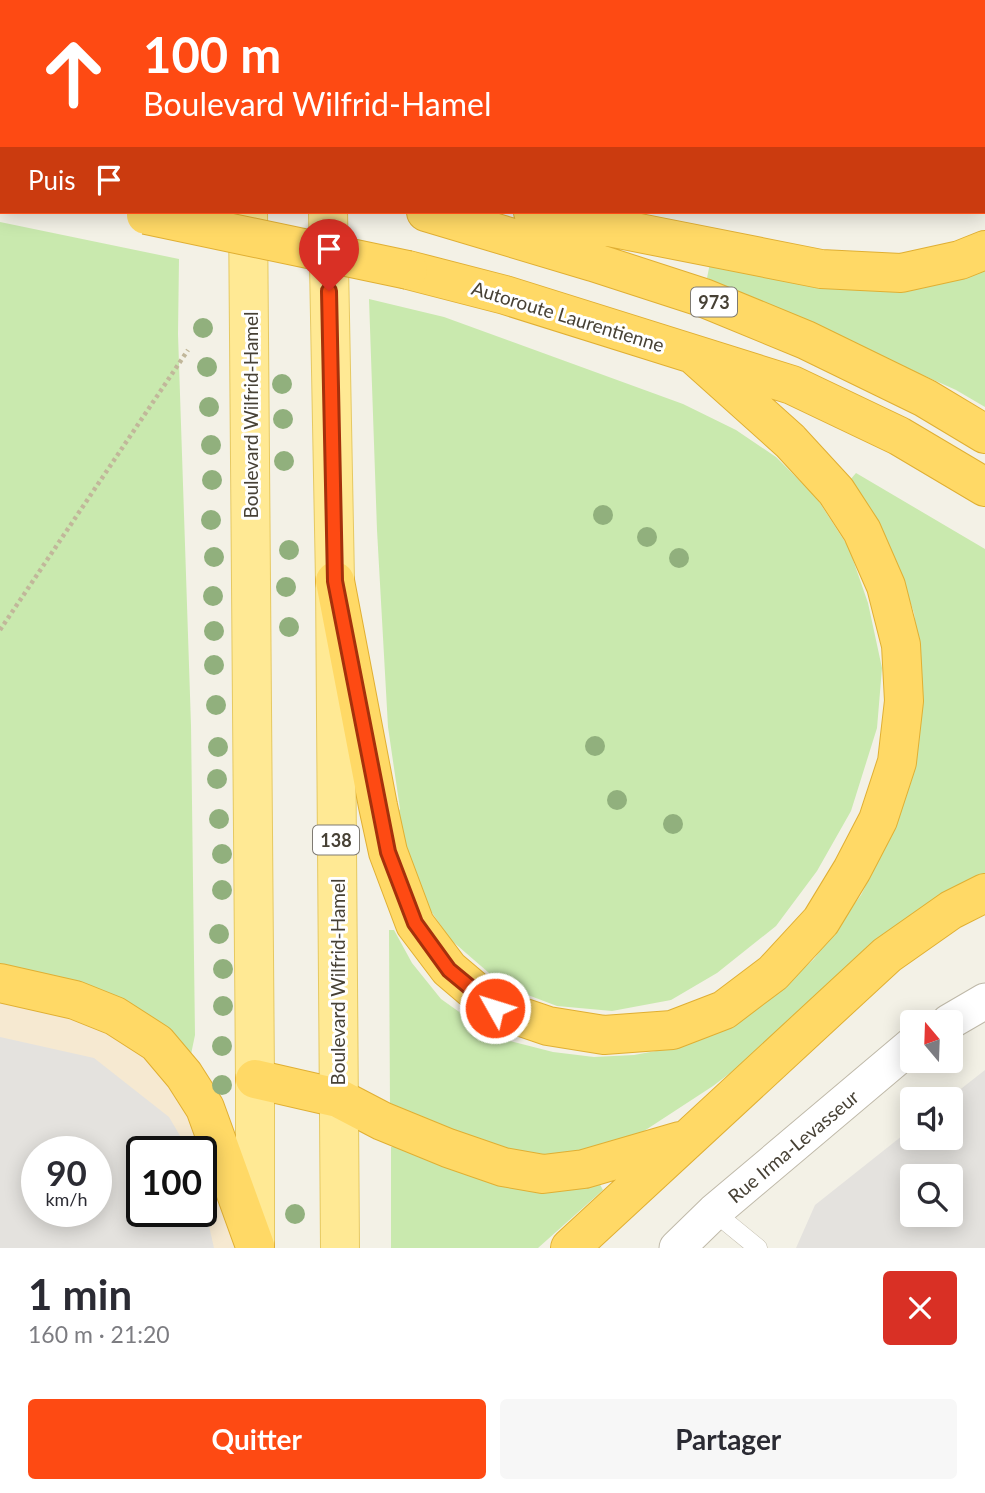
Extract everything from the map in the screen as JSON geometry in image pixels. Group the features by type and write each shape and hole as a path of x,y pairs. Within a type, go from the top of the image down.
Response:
{"highway":[{"name":"Autoroute Laurentienne","path":"137,214 408,270 505,295 792,385 899,436 985,487"},
{"name":"973","path":"433,214 704,298 806,340 925,398 985,434"},
{"path":"543,214 821,270 901,274 960,260 985,250"},
{"path":"335,581 388,852 415,923 449,970 495,1008 548,1026 604,1035 672,1030 724,1010 773,973 821,921 852,870 878,820 897,762 904,701 901,645 886,586 862,531 836,491 790,441 693,354"},
{"path":"569,1248 887,955 951,910 985,893"},
{"path":"0,983 75,1000 115,1016 157,1043 184,1075 205,1108 255,1247"},
{"path":"255,1079 338,1098 382,1121 448,1149 503,1167 543,1174 584,1169 689,1138"}],"main road":[{"name":"Boulevard Wilfrid-Hamel","path":"248,214 255,1247"},
{"name":"Boulevard Wilfrid-Hamel","path":"328,214 335,581 340,1248"}],"street":[{"path":"963,1014 985,1001"},
{"name":"Rue Irma-Levasseur","path":"677,1248 714,1212 900,1055"}],"lane":[{"path":"714,1212 758,1248"}],"path":[{"path":"0,630 188,350"}],"shaded area":[{"path":"0,983 157,1043 201,1136 126,1136 126,1227 217,1227 217,1169 255,1248 0,1248"},
{"path":"0,1037 94,1058 169,1117 180,1136 126,1136 126,1227 209,1227 214,1248 0,1248"},
{"path":"985,1070 985,1248 796,1248 815,1205 900,1138 900,1150 963,1150 963,1087"}],"green space":[{"path":"0,222 179,259 178,334 191,725 195,1035 189,1064 0,969"},
{"path":"710,263 833,289 903,291 985,269 985,407 956,390 707,278"},
{"path":"369,299 444,317 683,404 736,430 776,457 816,497 849,548 868,603 882,668 877,728 851,811 817,871 776,926 717,973 671,1000 612,1011 557,1006 504,986 451,940 419,894 393,820 400,809 388,727 377,530"},
{"path":"856,473 985,549 985,873 957,886 898,924 853,961 759,1051 713,1086 641,1133 586,1155 503,1155 390,1108 389,930 394,930 412,963 441,999 472,1021 510,1041 553,1052 594,1057 634,1055 678,1047 724,1028 763,1005 814,959 861,895 891,836 921,665 914,613 895,558 878,520 850,480"},
{"path":"391,1147 597,1179 603,1190 538,1248 391,1248"}],"route":[{"path":"329,291 335,581 388,852 415,923 449,970 495,1008"}]}
